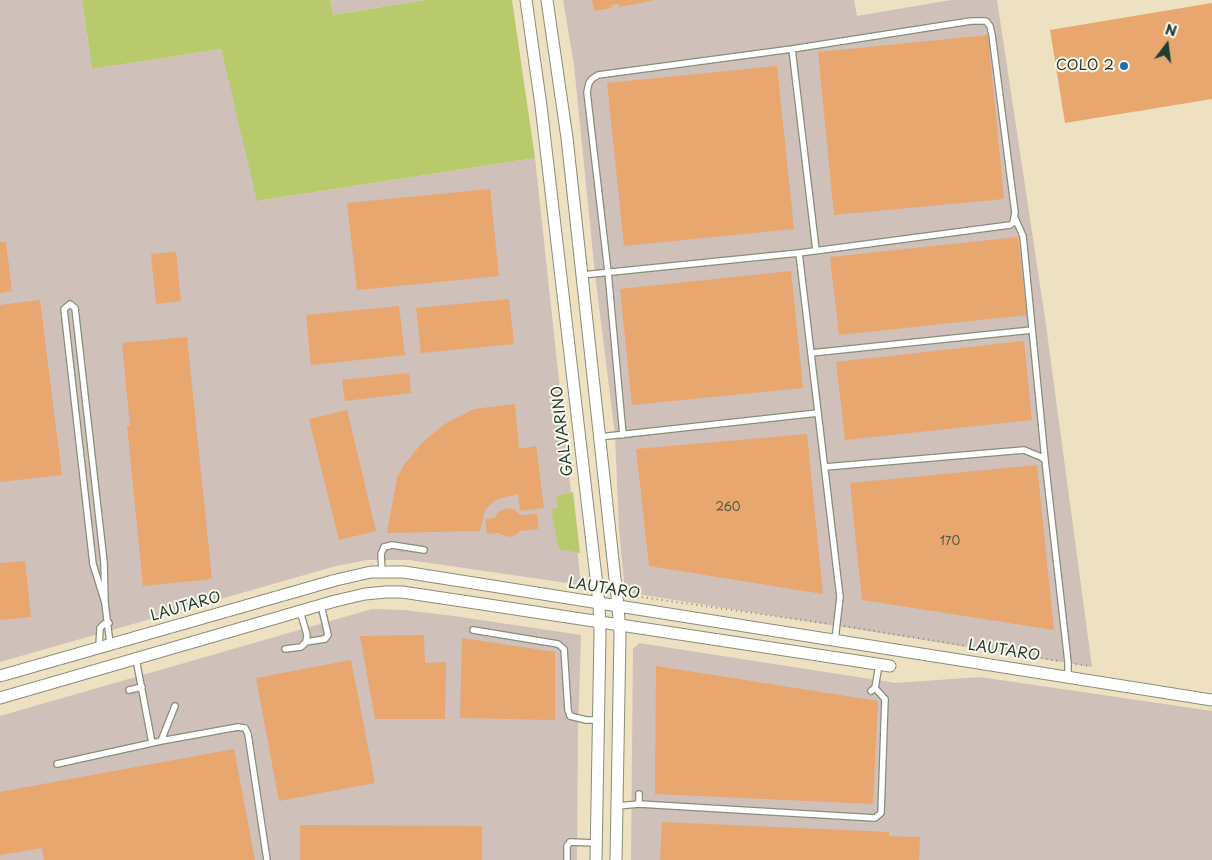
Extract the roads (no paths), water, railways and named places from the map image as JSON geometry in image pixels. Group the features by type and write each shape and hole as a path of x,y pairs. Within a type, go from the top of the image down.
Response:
{"street":[{"name":"GALVARINO","path":"526,0 541,106 599,604 596,860"},
{"path":"548,0 567,138 617,593 619,625 616,860"},
{"name":"LAUTARO","path":"0,676 336,580 371,572 404,572 1212,700"},
{"path":"0,698 321,605 365,594 402,592 884,666"}],"lane":[{"path":"623,435 608,272 587,92 589,83 598,75 792,49 970,21 986,21 990,26 992,35 1015,218 1023,236 1068,676"},
{"path":"792,49 816,250"},
{"path":"582,275 800,253 1010,225 1015,218"},
{"path":"800,253 840,597 835,640"},
{"path":"104,646 108,623 105,603 104,562 74,308 70,304 64,308 93,564 105,603"},
{"path":"811,353 1032,330"},
{"path":"599,437 818,413"},
{"path":"825,467 1024,450 1036,453 1045,460"},
{"path":"382,572 381,554 384,547 392,545 424,550"},
{"path":"285,649 301,647 306,642 326,638 328,634 321,605"},
{"path":"300,611 307,635 306,642"},
{"path":"104,646 100,628 108,623"},
{"path":"473,630 558,644 564,649 570,716 586,720 598,720"},
{"path":"136,659 152,743"},
{"path":"617,806 639,804 875,818 881,813 885,699 873,690 884,666"},
{"path":"129,690 142,687"},
{"path":"161,741 175,706"},
{"path":"57,764 161,741 238,727 245,728 248,734 267,860"},
{"path":"639,794 639,804"},
{"path":"566,860 567,846 570,842 596,843"}],"place":[{"name":"COLO 2","path":"1124,66"}]}
